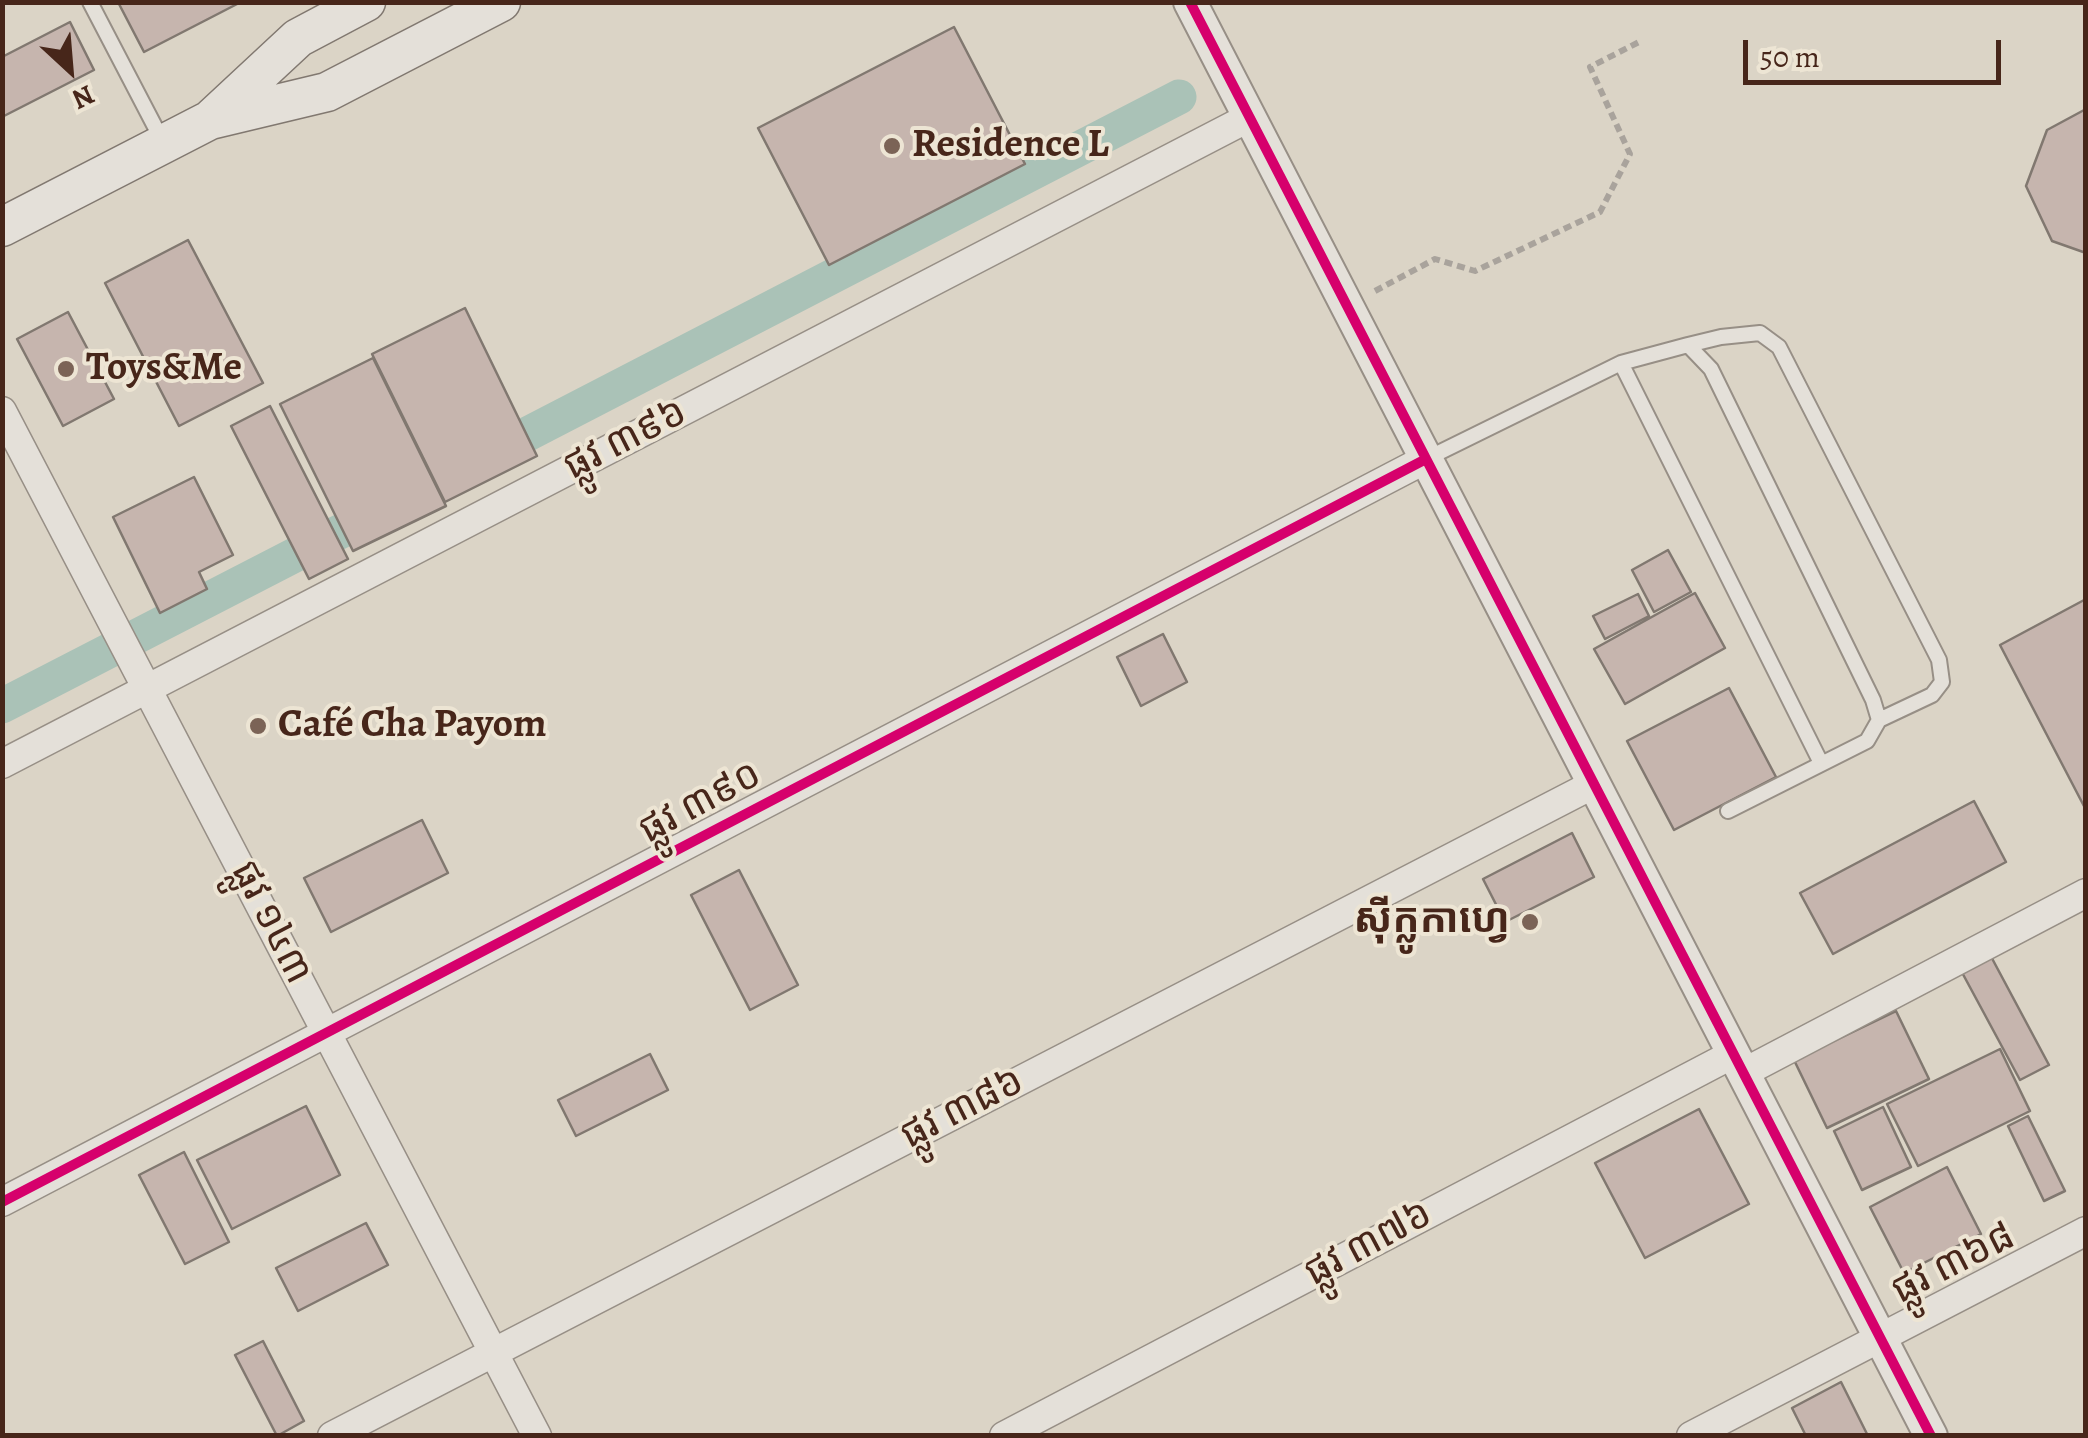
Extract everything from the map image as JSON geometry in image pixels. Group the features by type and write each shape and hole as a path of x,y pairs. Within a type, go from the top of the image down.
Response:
{"main road":[{"path":"210,120 298,38 366,2"},
{"path":"2,227 210,120 327,92 501,2"}],"street":[{"path":"1190,2 1931,1436"},
{"name":"ផ្លូវ ៣៩៦","path":"2,764 1250,117"},
{"name":"ផ្លូវ ១៤៣","path":"2,411 537,1436"},
{"name":"ផ្លូវ ៣៩០","path":"2,1202 1426,459"},
{"name":"ផ្លូវ ៣៨៦","path":"332,1436 1594,784"},
{"name":"ផ្លូវ ៣៧៦","path":"1004,1436 1738,1064 2086,893"},
{"name":"ផ្លូវ ៣៦៨","path":"1690,1436 2086,1231"}],"lane":[{"path":"90,2 164,144"},
{"path":"1426,459 1620,363 1722,337 1760,333 1779,348 1939,660 1942,682 1932,695 1879,720 1867,741 1728,811"},
{"path":"1688,345 1711,368 1873,700 1879,720"},
{"path":"1620,363 1821,762"}],"path":[{"path":"1347,306 1435,259 1475,271 1600,212 1630,154 1590,67 1642,42"}],"building":[{"path":"241,2 144,52 119,4"},
{"path":"70,22 94,70 2,117 2,57"},
{"name":"Residence L","path":"954,27 1025,164 829,265 758,128"},
{"path":"2086,109 2086,253 2052,241 2026,186 2047,130"},
{"path":"188,240 263,383 179,426 105,283"},
{"path":"465,308 537,456 445,502 372,354"},
{"name":"Toys&Me","path":"68,312 114,399 63,426 17,339"},
{"path":"373,358 446,506 353,551 280,404"},
{"path":"270,406 348,559 309,579 231,426"},
{"path":"194,477 233,555 199,572 207,589 160,613 113,517"},
{"path":"1668,550 1691,592 1654,612 1632,570"},
{"path":"1695,593 1725,648 1625,704 1594,649"},
{"path":"1638,594 1649,616 1605,639 1593,616"},
{"path":"2086,599 2086,810 2000,645"},
{"path":"1163,634 1187,682 1141,706 1117,657"},
{"path":"1729,688 1776,777 1674,830 1627,741"},
{"path":"1974,801 2006,862 1833,954 1800,893"},
{"path":"422,820 448,873 331,932 304,878"},
{"path":"1572,833 1594,877 1505,922 1483,879"},
{"path":"739,870 798,985 750,1010 691,895"},
{"path":"1987,949 2049,1065 2020,1080 1958,965"},
{"path":"1896,1011 1929,1079 1827,1128 1794,1060"},
{"path":"2000,1049 2030,1111 1918,1166 1887,1104"},
{"path":"650,1054 668,1090 576,1136 558,1100"},
{"path":"306,1106 340,1175 232,1229 197,1160"},
{"path":"1883,1107 1911,1167 1862,1190 1834,1131"},
{"path":"1699,1109 1749,1204 1645,1258 1595,1163"},
{"path":"2028,1116 2065,1191 2044,1201 2008,1126"},
{"path":"184,1152 229,1242 185,1264 139,1175"},
{"path":"1947,1167 1981,1234 1904,1273 1870,1207"},
{"path":"366,1223 388,1265 298,1311 276,1268"},
{"path":"263,1341 304,1421 277,1436 235,1355"},
{"path":"1841,1382 1868,1436 1806,1436 1792,1408"}],"waterway":[{"path":"487,455 1179,97"},
{"path":"2,706 384,509"}],"cycle path":[{"path":"1190,2 1931,1436"},
{"path":"2,1202 1426,459"}],"place":[{"name":"Residence L","path":"892,146"},
{"name":"Toys&Me","path":"66,369"},
{"name":"Café Cha Payom","path":"258,726"},
{"name":"ស៊ីក្លូកាហ្វេ","path":"1530,922"}]}
